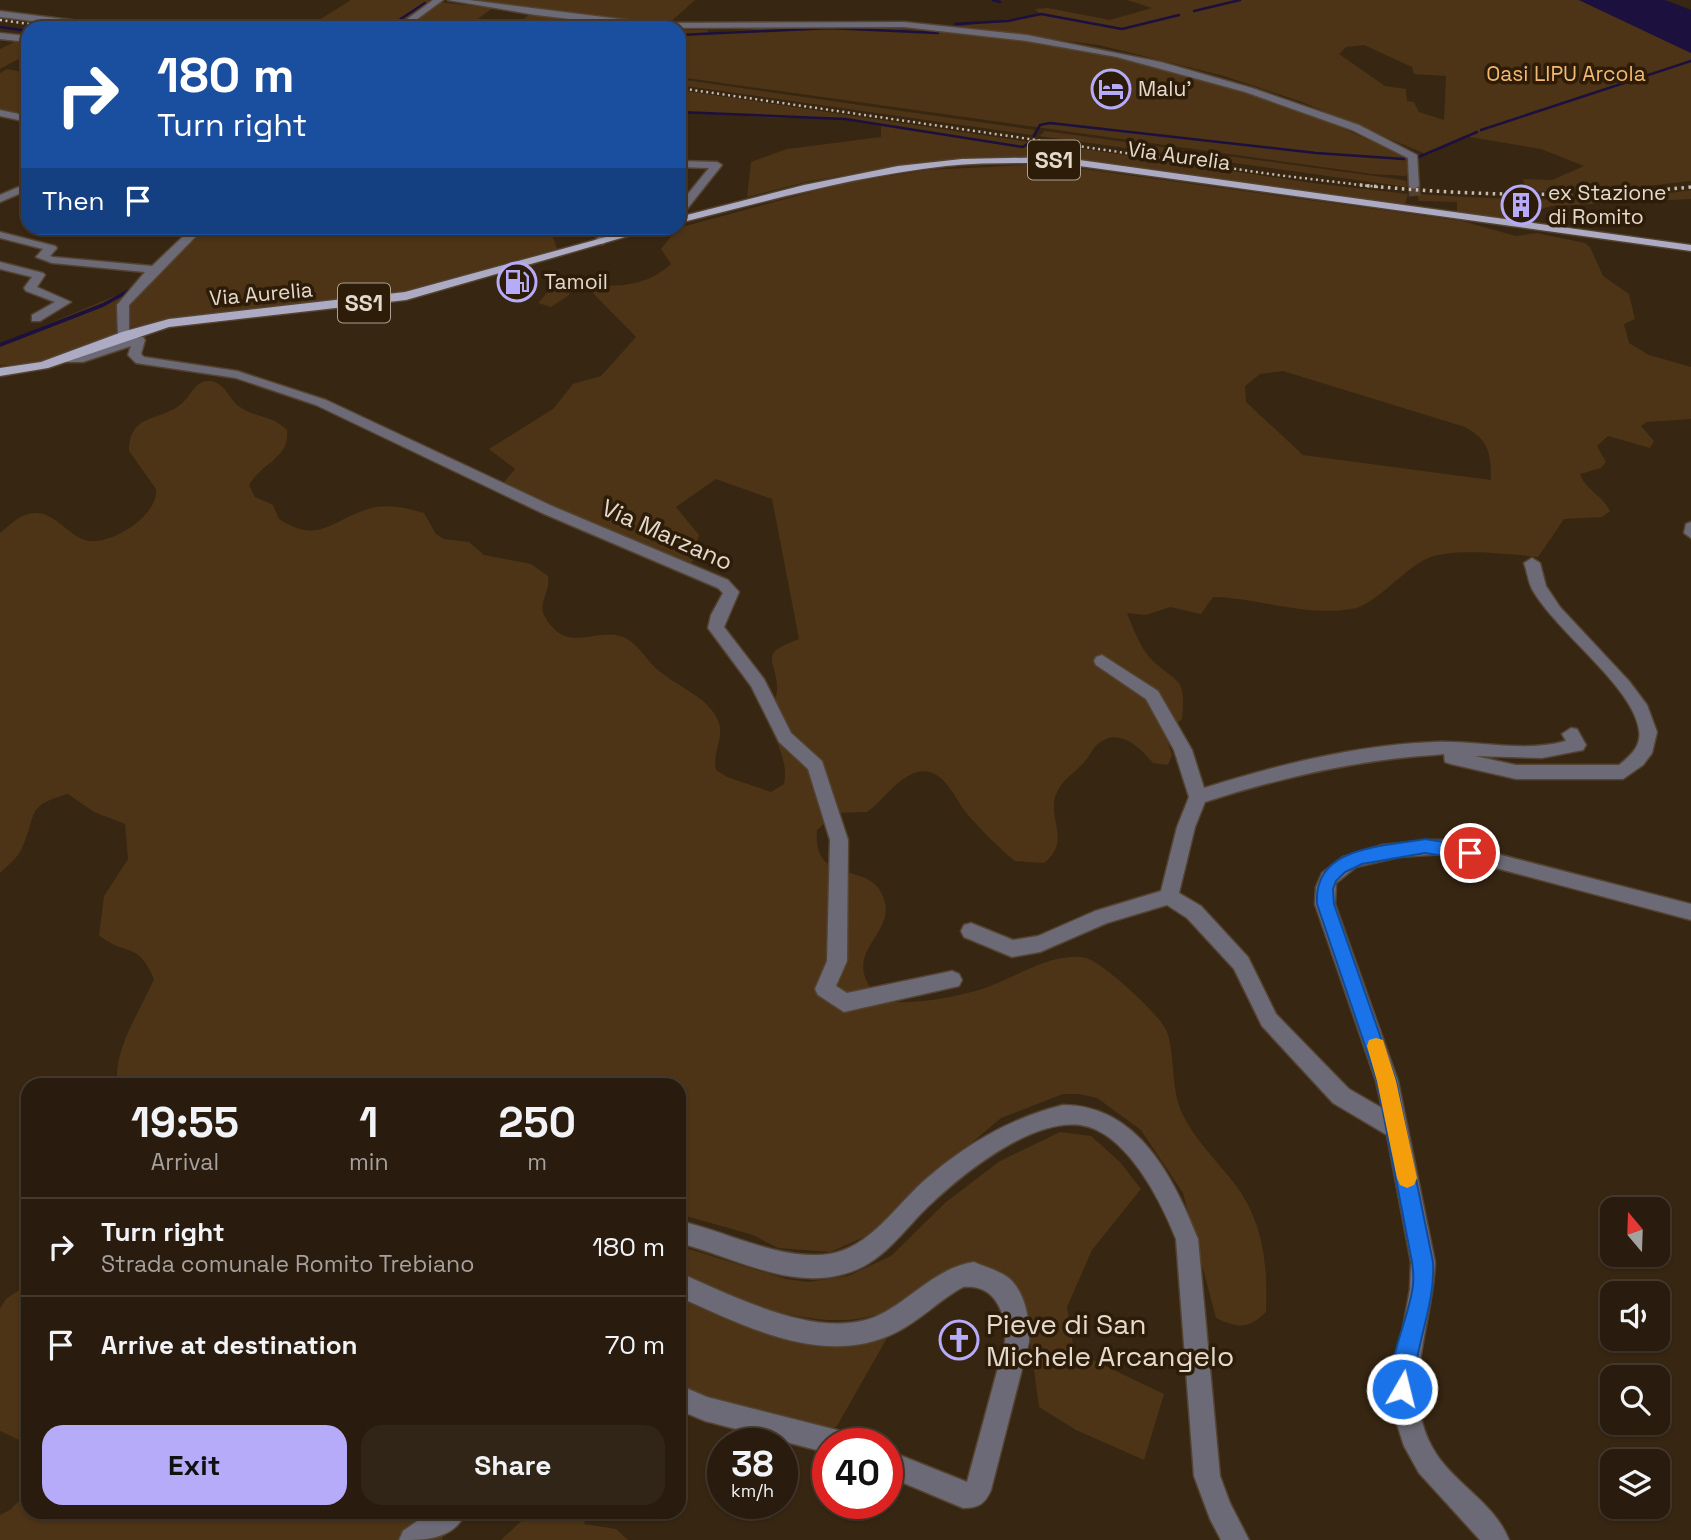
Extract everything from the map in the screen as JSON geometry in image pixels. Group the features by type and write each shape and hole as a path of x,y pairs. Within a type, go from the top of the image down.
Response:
{"main road":[{"name":"Via Aurelia","path":"686,218 884,172 933,164 1013,160 1077,161 1691,248"},
{"name":"Via Aurelia","path":"0,372 66,359 124,335 179,321 407,296 624,235"}],"street":[{"path":"409,21 439,0"},
{"path":"453,0 624,21"},
{"path":"0,15 51,21"},
{"path":"686,27 817,23 934,26 1082,47 1177,67 1260,93 1354,128 1413,159 1416,209"},
{"path":"0,36 21,38"},
{"path":"0,113 21,118"},
{"path":"686,164 718,165 686,204"},
{"path":"0,199 21,189"},
{"path":"686,213 695,215"},
{"path":"0,235 51,248 42,257 52,260 152,270"},
{"path":"124,335 123,305 152,270 190,235"},
{"path":"599,242 608,235"},
{"path":"0,264 39,275 30,288 65,302 36,318"},
{"name":"Via Marzano","path":"66,359 83,358 139,340 134,355 140,360 249,378 318,401 398,434 526,500 723,584 731,592 719,615 716,628 758,684 785,737 816,766 839,840 838,961 825,989 844,1003 952,980"},
{"path":"1691,527 1691,533"},
{"path":"1420,749 1516,772 1623,772 1644,752 1648,732 1646,715 1633,695 1564,624 1539,591 1531,578 1532,563"},
{"path":"1102,661 1152,695 1184,750 1198,797 1186,827 1169,897"},
{"path":"1198,797 1267,775 1378,753 1420,749 1553,753 1577,745 1571,734"},
{"path":"1496,1540 1428,1464 1410,1433 1404,1414 1402,1389 1406,1358 1424,1284 1423,1262 1380,1058 1325,904 1324,889 1329,877 1339,867 1360,858 1425,846 1443,847 1691,912"},
{"path":"971,931 1012,949 1040,944 1102,917 1169,897 1194,912 1241,963 1269,1020 1341,1096 1397,1129"},
{"path":"686,1234 787,1267 818,1268 845,1262 878,1246 926,1192 997,1141 1060,1115 1081,1115 1100,1121 1131,1144 1155,1174 1176,1210 1187,1239 1206,1476 1219,1510 1236,1540"},
{"path":"686,1288 788,1327 824,1336 878,1329 960,1276 974,1274 1001,1287 1013,1305 1017,1342 978,1490 973,1495 963,1495 903,1469"},
{"path":"686,1400 705,1409 812,1437"},
{"path":"412,1540 443,1519"}],"green space":[{"path":"351,0 432,1 404,21 317,21"},
{"path":"478,0 695,0 671,21 637,21"},
{"name":"Oasi LIPU Arcola","path":"1127,0 1579,0 1691,53 1691,181 1621,189 1527,192 1523,179 1552,180 1584,166 1541,149 1464,136 1428,155 1302,102 1224,76 1099,45 953,27 1041,15 1035,9 1048,8 1110,20 1152,8","holes":["1364,45 1412,67 1414,74 1446,76 1444,120 1419,112 1414,102 1407,101 1406,89 1385,86 1339,54 1346,47"]},
{"path":"437,2 493,8 475,21 411,21"},
{"path":"531,13 598,21 521,21"},
{"path":"803,25 861,27 977,36 1091,52 1204,78 1259,95 1406,156 1411,163 1406,176 1372,174 686,78 686,30 708,30 707,33"},
{"path":"21,41 21,58 0,69 0,49"},
{"path":"7,69 21,72 21,110 14,114 0,111 0,73"},
{"path":"686,80 1035,130 1032,135 686,86"},
{"path":"686,91 1030,142 1026,148 1033,148 1036,142 1312,183 1408,194 1405,204 1061,157 901,165 806,182 747,197 751,162 787,149 881,137 881,126 827,117 775,118 686,112"},
{"path":"1045,131 1397,179 1406,181 1407,187 1039,136"},
{"path":"1047,164 1462,221 1516,236 1537,233 1585,243 1590,247 1603,276 1629,294 1635,319 1624,324 1629,343 1649,355 1691,367 1691,419 1647,422 1641,426 1654,441 1650,448 1608,436 1597,446 1606,462 1601,468 1580,474 1610,511 1602,517 1564,519 1538,557 1481,552 1437,555 1418,563 1382,593 1356,608 1320,611 1213,597 1201,614 1170,607 1146,615 1127,613 1145,651 1181,688 1182,719 1165,733 1172,755 1168,765 1153,763 1136,746 1122,738 1114,737 1097,745 1057,792 1054,810 1057,846 1044,863 1015,861 968,815 944,782 929,772 908,776 867,812 836,813 817,830 818,847 823,859 842,871 865,878 875,884 882,894 886,909 883,922 865,956 863,969 868,984 881,1001 934,1000 960,995 997,984 1047,962 1061,958 1086,958 1131,990 1163,1024 1170,1042 1176,1095 1183,1115 1198,1140 1241,1193 1250,1208 1261,1241 1266,1276 1266,1312 1248,1324 1231,1324 1216,1318 1183,1193 1141,1130 1097,1098 1063,1094 1001,1118 916,1190 878,1231 830,1252 778,1248 753,1235 686,1216 686,1078 117,1078 123,1044 154,979 148,967 136,954 108,942 99,935 104,896 128,859 125,824 94,812 68,794 54,798 38,807 20,852 0,873 0,533 17,519 32,513 51,517 76,536 89,541 110,538 133,526 150,509 156,489 129,451 134,430 147,420 180,405 195,387 207,381 222,387 240,407 276,422 287,430 287,439 280,453 249,485 255,497 273,505 279,519 304,530 314,530 373,508 402,508 424,513 436,534 444,539 469,542 484,555 531,564 548,576 543,612 554,629 572,638 602,635 623,637 633,643 658,670 708,706 715,714 720,729 715,758 716,770 727,777 771,792 784,784 785,768 771,721 777,689 772,659 777,649 799,639 772,499 716,479 676,507 699,535 690,570 500,487 515,469 489,449 553,409 573,384 601,376 636,337 585,285 631,284 661,272 671,264 661,249 672,235 686,235 686,226 845,183 927,170","holes":["1283,371 1465,427 1473,432 1487,449 1491,480 1303,455 1246,402 1245,386 1260,374"]},
{"path":"1691,190 1691,199 1551,206 1538,210 1531,222 1457,212 1457,202 1419,201 1417,194 1589,199"},
{"path":"194,235 552,235 557,249 382,297 198,315 127,328 125,307"},
{"path":"568,282 571,288 569,295 551,307 538,303 547,293 547,288"},
{"path":"122,293 122,332 47,360 31,364 0,365 0,344"},
{"path":"1060,1132 1091,1136 1120,1162 1141,1189 1092,1250 1067,1307 1074,1351 1164,1394 1144,1460 1076,1430 1039,1407 1029,1332 966,1266 934,1278 897,1307 871,1316 843,1320 786,1314 686,1279 686,1248 786,1279 808,1282 848,1276 891,1256 946,1202 1000,1161"},
{"path":"21,1289 21,1441 0,1431 0,1309 6,1299"},
{"path":"686,1299 823,1347 887,1338 837,1426 812,1428 812,1434 686,1399"},
{"path":"21,1499 21,1519 444,1519 419,1540 0,1540 0,1515"},
{"path":"444,1519 447,1519 442,1540 430,1540"},
{"path":"524,1519 585,1519 584,1524 616,1529 628,1540 501,1540"}],"shaded area":[{"path":"1579,0 1665,0 1691,10 1691,53"}],"waterway":[{"path":"993,0 1000,2"},
{"path":"1194,11 1240,0"},
{"path":"398,21 425,3"},
{"path":"955,24 1008,21 1041,14 1122,29 1179,15"},
{"path":"0,27 21,30"},
{"path":"686,35 830,28 938,33"},
{"path":"1481,130 1691,61"},
{"path":"686,112 845,119 1023,147 1030,142"},
{"path":"1034,136 1040,125 1050,123 1316,153 1404,159"},
{"path":"1414,159 1477,132"},
{"path":"0,345 103,305 132,289"}],"tunnel":[{"path":"1414,186 1415,196"}],"railway":[{"path":"0,20 21,23"},
{"path":"686,89 1363,185"},
{"path":"1363,185 1526,194 1608,193 1691,187"},
{"path":"1363,185 1378,187"}],"slow traffic":[{"path":"1376,1046 1387,1081 1407,1178"}],"place":[{"name":"Malu'","path":"1111,89"},
{"name":"ex Stazione di Romito","path":"1521,205"},
{"name":"Tamoil","path":"517,282"},
{"name":"Pieve di San Michele Arcangelo","path":"959,1340"}],"route":[{"path":"1402,1389 1406,1358 1424,1284 1423,1262 1387,1081 1325,904 1324,889 1329,877 1339,867 1360,858 1425,846 1470,853"}]}
